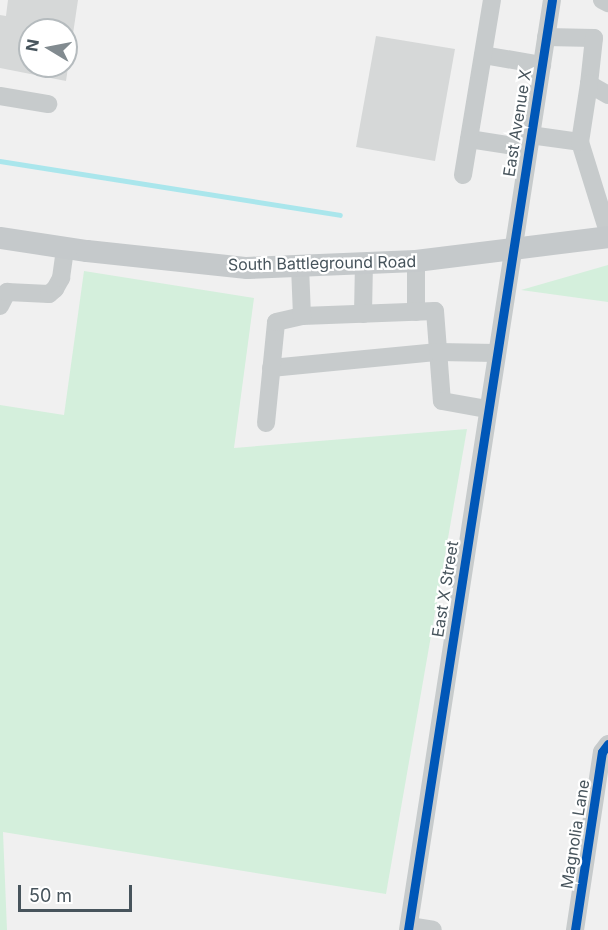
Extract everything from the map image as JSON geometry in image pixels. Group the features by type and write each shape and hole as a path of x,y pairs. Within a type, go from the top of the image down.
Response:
{"main road":[{"name":"South Battleground Road","path":"0,238 65,248 247,268 416,261 510,252 608,237"}],"street":[{"path":"463,175 492,0"},
{"name":"East Avenue X","path":"510,252 552,0"},
{"path":"602,0 608,3"},
{"path":"546,37 594,38 580,142 601,185 608,232"},
{"path":"483,55 542,64"},
{"path":"589,84 608,95"},
{"path":"0,96 48,104"},
{"path":"469,139 580,142"},
{"path":"0,306 7,292 49,294 55,289 61,278 65,248"},
{"name":"East X Street","path":"409,928 510,252"},
{"path":"416,261 416,312"},
{"path":"363,314 364,263"},
{"path":"300,266 302,316"},
{"path":"266,423 276,322 302,316 435,311 442,401 487,410"},
{"path":"271,368 438,352 496,353"},
{"name":"Magnolia Lane","path":"575,930 602,752 608,744"},
{"path":"409,928 433,930"}],"green space":[{"path":"608,265 608,302 521,290"},
{"path":"84,271 254,298 234,448 467,429 386,894 3,832 7,930 0,930 0,405 64,415"}],"building":[{"path":"8,0 78,0 75,18 18,18 18,72 0,68 0,15 6,16"},
{"path":"376,36 455,49 435,161 356,147"},
{"path":"51,78 66,78 66,81"}],"waterway":[{"path":"0,161 340,215"}],"cycle path":[{"path":"408,930 552,0"},
{"path":"575,930 602,752 608,744"}]}
